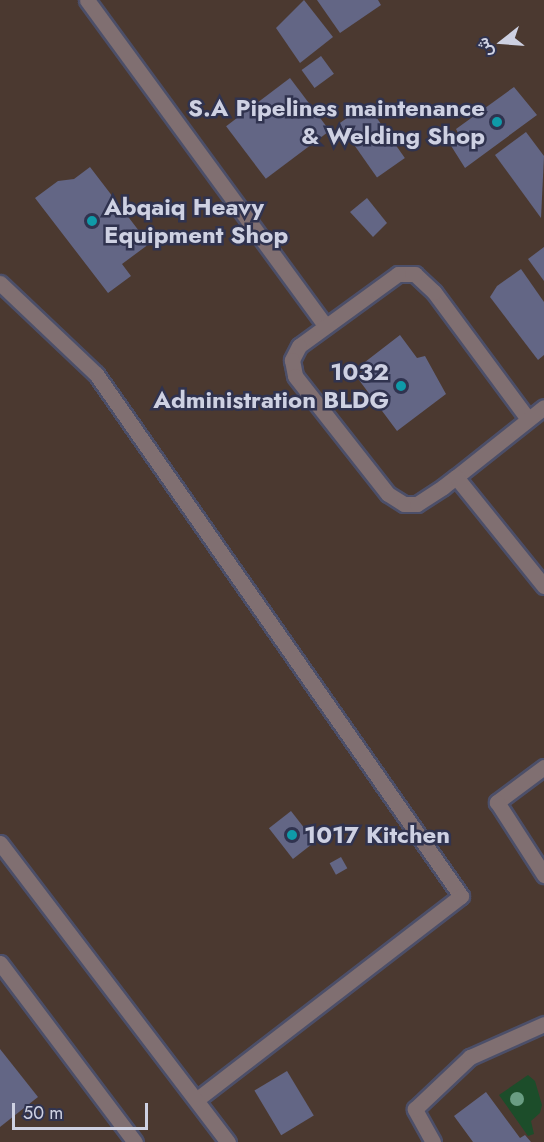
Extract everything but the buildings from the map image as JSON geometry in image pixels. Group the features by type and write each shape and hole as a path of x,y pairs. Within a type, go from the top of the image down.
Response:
{"street":[{"path":"87,0 326,326"},
{"path":"528,419 434,292 415,274 398,274 299,346 292,360 295,376 388,494 404,504 417,504 456,477 544,407"},
{"path":"0,283 96,374 461,896 196,1100"},
{"path":"456,477 544,586"},
{"path":"544,767 497,802 544,875"},
{"path":"0,843 228,1142"},
{"path":"0,963 135,1142"},
{"path":"434,1142 415,1109 470,1057 544,1024"}],"shaded area":[{"path":"0,0 544,0 544,1142 0,1142"}],"green space":[{"path":"528,1075 535,1081 542,1105 540,1113 531,1121 534,1134 528,1136 499,1095"}],"place":[{"name":"S.A Pipelines maintenance & Welding Shop","path":"497,122"},
{"name":"Abqaiq Heavy Equipment Shop","path":"92,221"},
{"name":"1032 Administration BLDG","path":"401,386"},
{"name":"1017 Kitchen","path":"292,835"}]}
